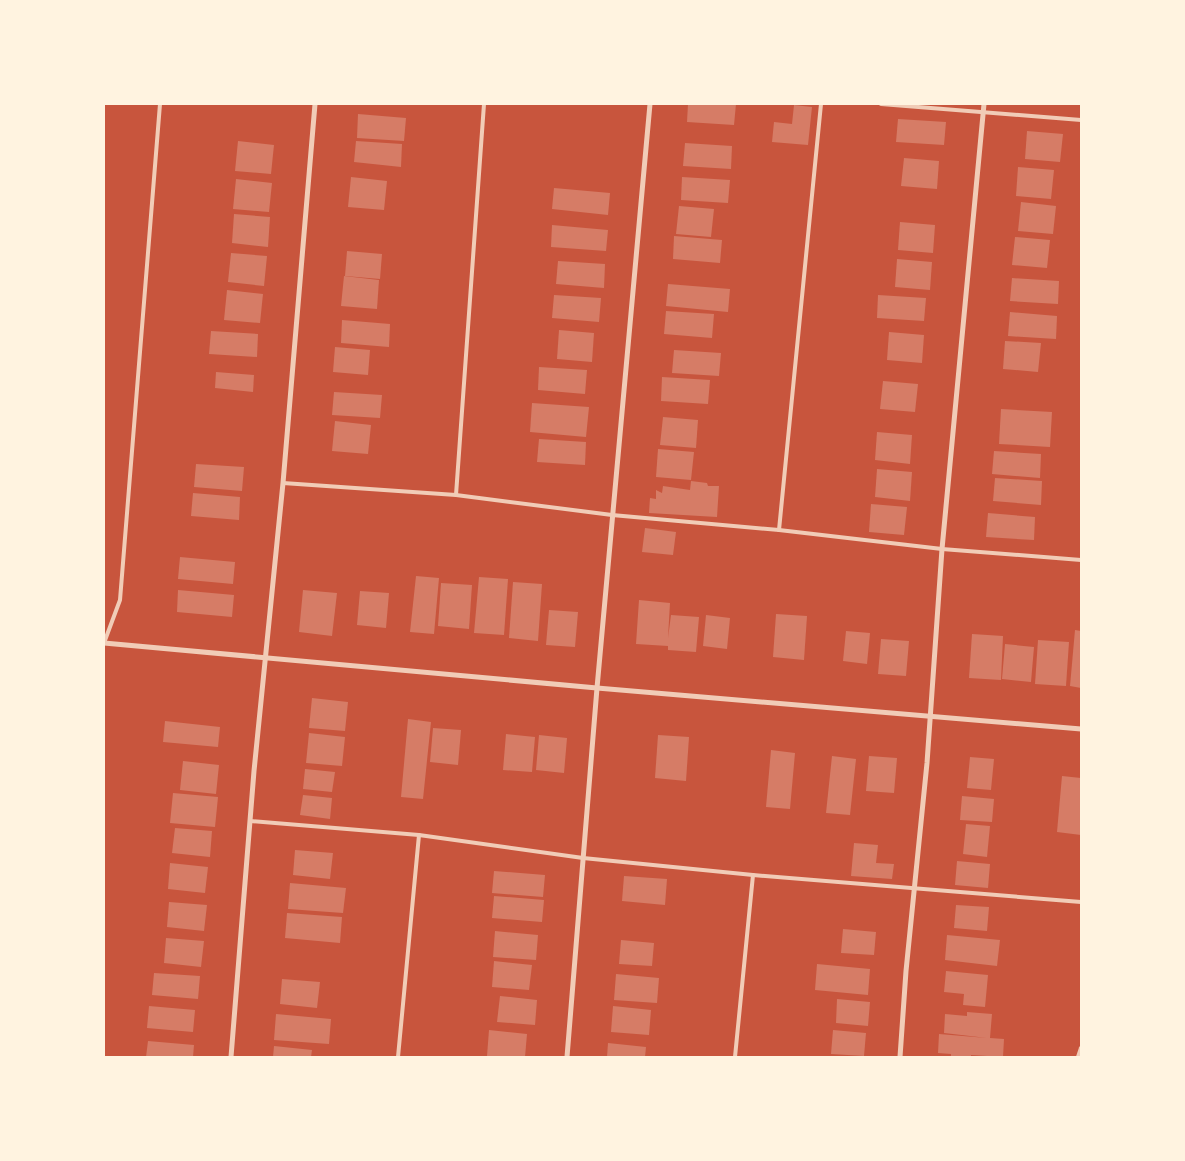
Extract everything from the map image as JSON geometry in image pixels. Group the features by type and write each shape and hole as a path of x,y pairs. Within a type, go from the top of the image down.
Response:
{"street":[{"path":"230,1057 265,657 283,483 315,104"},
{"path":"567,1057 612,515 650,104"},
{"path":"900,1057 906,971 930,717 942,549 984,104"},
{"path":"104,643 597,688 1081,729"}],"lane":[{"path":"104,643 120,600 160,104"},
{"path":"456,495 484,104"},
{"path":"779,530 821,104"},
{"path":"881,104 1081,120"},
{"path":"283,483 456,495 612,515 779,530 942,549 1081,560"},
{"path":"250,821 419,835 583,858 753,875 1081,902"},
{"path":"398,1057 419,835"},
{"path":"736,1057 753,875"},
{"path":"1078,1057 1081,1048"}],"building":[{"path":"688,104 736,104 734,125 687,122"},
{"path":"794,105 812,107 808,145 772,142 774,122 792,124"},
{"path":"358,114 406,118 404,141 357,138"},
{"path":"898,119 946,122 944,145 896,142"},
{"path":"1027,131 1063,134 1060,162 1025,159"},
{"path":"238,141 274,145 271,174 235,171"},
{"path":"356,141 402,144 401,167 354,162"},
{"path":"685,143 732,146 731,169 683,166"},
{"path":"904,158 939,161 937,189 901,186"},
{"path":"1018,167 1054,170 1051,199 1016,196"},
{"path":"351,177 387,181 384,210 348,207"},
{"path":"682,177 730,180 728,203 681,200"},
{"path":"236,179 272,183 269,212 233,209"},
{"path":"554,188 610,193 608,215 552,209"},
{"path":"1021,202 1056,206 1053,234 1018,231"},
{"path":"679,206 714,209 711,237 676,234"},
{"path":"234,214 270,217 268,247 232,243"},
{"path":"900,222 935,225 933,253 898,250"},
{"path":"552,225 608,230 606,251 551,247"},
{"path":"674,236 722,240 720,263 673,259"},
{"path":"1015,237 1050,240 1047,268 1012,265"},
{"path":"347,251 382,254 380,279 345,276"},
{"path":"231,253 267,256 264,286 228,282"},
{"path":"897,259 932,262 930,290 895,287"},
{"path":"558,261 605,264 604,288 556,284"},
{"path":"344,276 379,280 377,309 341,306"},
{"path":"1012,278 1059,281 1058,304 1010,301"},
{"path":"668,284 730,289 728,312 666,306"},
{"path":"227,290 263,294 260,323 224,320"},
{"path":"554,295 601,298 599,322 552,318"},
{"path":"878,295 926,298 924,321 877,318"},
{"path":"666,311 714,314 712,338 664,334"},
{"path":"1010,312 1057,316 1056,339 1008,336"},
{"path":"342,320 390,324 389,347 341,343"},
{"path":"559,330 594,333 592,362 557,359"},
{"path":"211,331 258,334 257,357 209,354"},
{"path":"889,332 924,335 922,363 887,360"},
{"path":"1005,341 1041,343 1038,372 1003,369"},
{"path":"335,347 370,350 368,375 333,372"},
{"path":"674,350 721,353 719,376 672,373"},
{"path":"539,367 587,370 585,394 538,390"},
{"path":"216,372 254,375 253,392 215,388"},
{"path":"662,377 710,380 708,404 661,401"},
{"path":"883,381 918,384 915,412 880,409"},
{"path":"334,392 382,395 380,418 332,415"},
{"path":"532,403 589,407 586,437 530,432"},
{"path":"1001,409 1052,412 1050,447 999,444"},
{"path":"663,417 698,420 696,448 660,445"},
{"path":"335,421 371,425 368,454 332,451"},
{"path":"877,432 912,435 910,464 875,460"},
{"path":"539,439 586,442 585,465 537,462"},
{"path":"658,449 694,452 691,480 656,477"},
{"path":"994,451 1041,454 1040,478 992,474"},
{"path":"196,464 244,467 242,491 194,487"},
{"path":"877,469 912,472 910,501 875,497"},
{"path":"995,478 1042,481 1041,505 993,501"},
{"path":"691,481 707,483 708,486 719,486 717,517 649,513 650,498 656,499 656,490 662,493 663,486 690,490"},
{"path":"193,493 240,497 239,520 191,516"},
{"path":"871,504 907,507 904,535 869,532"},
{"path":"988,513 1035,517 1034,540 986,537"},
{"path":"645,528 676,532 673,555 642,552"},
{"path":"180,557 235,562 233,584 178,579"},
{"path":"416,576 439,578 434,634 410,632"},
{"path":"479,577 508,579 504,635 474,633"},
{"path":"513,582 542,584 538,641 509,638"},
{"path":"441,583 472,585 469,629 438,626"},
{"path":"178,590 234,595 232,617 177,612"},
{"path":"303,590 337,593 332,636 299,632"},
{"path":"360,591 389,593 386,628 357,625"},
{"path":"639,600 670,603 668,638 671,615 699,617 696,652 668,650 668,646 636,644"},
{"path":"549,610 578,612 575,647 546,645"},
{"path":"776,614 807,616 804,660 773,657"},
{"path":"706,615 730,618 727,649 703,646"},
{"path":"1075,630 1081,631 1081,688 1070,686"},
{"path":"846,631 870,633 867,664 843,661"},
{"path":"972,634 1003,636 1001,680 969,678"},
{"path":"881,639 909,641 906,676 878,674"},
{"path":"1038,640 1069,642 1066,686 1035,684"},
{"path":"1005,644 1034,647 1031,682 1002,679"},
{"path":"312,698 348,702 345,731 309,728"},
{"path":"408,719 431,722 423,799 401,797"},
{"path":"165,721 220,727 218,747 163,742"},
{"path":"433,728 461,730 458,765 430,762"},
{"path":"309,733 345,737 342,766 306,763"},
{"path":"506,734 535,737 532,772 503,770"},
{"path":"539,735 567,738 564,773 536,770"},
{"path":"658,735 689,737 686,781 655,778"},
{"path":"771,750 795,753 790,809 766,807"},
{"path":"832,756 856,759 850,815 826,813"},
{"path":"869,756 897,758 894,793 866,791"},
{"path":"970,757 994,759 991,790 967,788"},
{"path":"183,761 219,765 216,794 180,790"},
{"path":"305,769 335,772 332,792 303,789"},
{"path":"1062,776 1081,778 1081,835 1057,832"},
{"path":"173,793 218,797 215,827 170,823"},
{"path":"303,795 332,798 330,819 300,815"},
{"path":"962,796 994,799 992,822 960,820"},
{"path":"966,824 990,826 987,857 963,854"},
{"path":"175,828 212,831 210,857 172,853"},
{"path":"854,843 878,845 876,863 894,864 892,879 851,876"},
{"path":"295,850 333,853 330,879 293,875"},
{"path":"957,861 990,864 988,888 955,885"},
{"path":"170,863 208,867 205,893 168,889"},
{"path":"494,871 545,875 543,897 492,893"},
{"path":"624,876 667,879 665,905 622,901"},
{"path":"290,883 346,888 343,913 288,909"},
{"path":"494,896 544,900 542,922 492,918"},
{"path":"169,902 207,905 204,931 167,927"},
{"path":"956,905 989,907 987,931 954,928"},
{"path":"287,913 342,917 340,943 285,938"},
{"path":"843,929 876,932 874,955 841,953"},
{"path":"495,931 538,935 536,960 493,957"},
{"path":"947,935 1000,940 997,966 945,960"},
{"path":"166,938 204,941 201,967 164,963"},
{"path":"621,940 654,943 652,966 619,964"},
{"path":"494,961 532,965 529,990 492,987"},
{"path":"817,964 870,969 868,995 815,990"},
{"path":"946,971 988,975 985,1007 963,1005 964,994 944,992"},
{"path":"154,973 200,976 198,999 152,995"},
{"path":"616,974 659,978 657,1003 614,1000"},
{"path":"282,979 320,982 317,1008 280,1004"},
{"path":"500,996 537,1000 535,1025 497,1022"},
{"path":"837,999 870,1002 868,1026 836,1023"},
{"path":"149,1006 195,1010 193,1032 147,1028"},
{"path":"613,1006 651,1010 649,1035 611,1032"},
{"path":"967,1012 992,1014 990,1038 1004,1039 1003,1057 971,1055 971,1057 951,1057 951,1054 938,1053 939,1034 987,1038 944,1033 945,1014 967,1016"},
{"path":"276,1014 331,1019 329,1044 274,1040"},
{"path":"489,1030 527,1034 525,1057 487,1056"},
{"path":"833,1030 866,1033 864,1056 831,1054"},
{"path":"148,1041 194,1045 193,1057 146,1057"},
{"path":"608,1043 646,1047 645,1057 607,1057"},
{"path":"274,1046 312,1050 311,1057 273,1057"}]}
